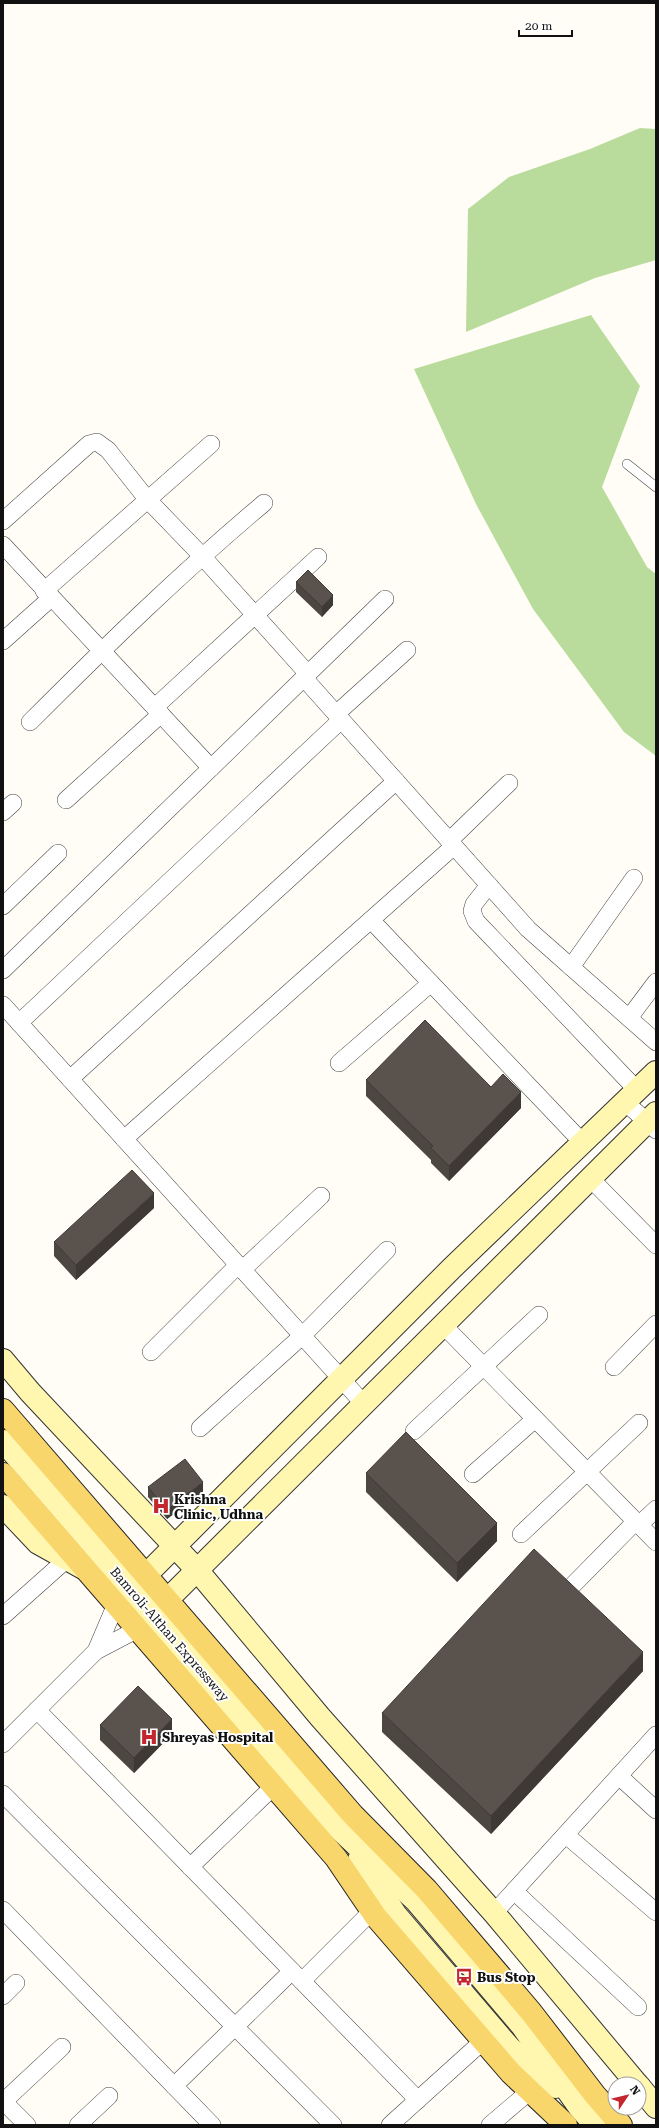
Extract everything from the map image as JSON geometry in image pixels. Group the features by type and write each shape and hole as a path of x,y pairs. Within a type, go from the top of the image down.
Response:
{"main road":[{"path":"3,1410 160,1607 353,1815 427,1890 531,2012 595,2095 621,2125"},
{"path":"3,1474 336,1858 372,1911 483,2041 511,2072 566,2125"}],"street":[{"path":"3,521 89,444 97,442 108,450 148,499 255,615 338,717 528,929 656,1042"},
{"path":"3,641 48,595 148,499 211,444"},
{"path":"30,722 102,650 202,556 264,503"},
{"path":"3,545 211,768"},
{"path":"66,800 255,615 318,557"},
{"path":"3,970 385,599"},
{"path":"20,1023 407,650"},
{"path":"70,1079 396,781"},
{"path":"124,1139 371,920 451,843 509,783"},
{"path":"3,906 58,853"},
{"path":"570,967 634,878"},
{"path":"3,1744 96,1651 138,1629 590,1178 653,1121 476,921 472,911 474,904 488,885"},
{"path":"371,920 583,1143"},
{"path":"629,1018 656,982"},
{"path":"339,1063 431,984"},
{"path":"3,1005 364,1404"},
{"path":"96,1651 116,1604 455,1265 656,1072"},
{"path":"590,1178 656,1246"},
{"path":"151,1352 240,1268 321,1196"},
{"path":"200,1428 302,1336 387,1250"},
{"path":"414,1431 539,1315"},
{"path":"614,1367 656,1324"},
{"path":"443,1325 656,1542"},
{"path":"3,1360 30,1392 197,1570 320,1717 494,1913 630,2076"},
{"path":"473,1474 535,1419"},
{"path":"521,1534 640,1422"},
{"name":"Bamroli-Althan Expressway","path":"3,1441 139,1582"},
{"path":"571,1587 637,1523 656,1509"},
{"path":"5,1514 38,1543 86,1569"},
{"path":"3,1616 67,1558"},
{"name":"Bamroli-Althan Expressway","path":"160,1607 337,1827 396,1915 504,2041 579,2107 594,2125"},
{"path":"37,1710 418,2100"},
{"path":"494,1913 656,1736"},
{"path":"619,1776 656,1810"},
{"path":"190,1867 274,1786"},
{"path":"3,1794 333,2125"},
{"path":"566,1835 656,1912"},
{"path":"514,1891 638,2007"},
{"path":"3,1910 212,2125"},
{"path":"174,2086 234,2026 297,1976 372,1911"},
{"path":"3,1996 16,1983"},
{"path":"390,2125 483,2041"},
{"path":"27,2125 3,2102 62,2047"},
{"path":"490,2125 530,2091"},
{"path":"78,2125 109,2096"},
{"path":"647,2096 656,2107"}],"lane":[{"path":"627,464 656,486"}],"green space":[{"path":"640,128 656,129 656,260 595,278 466,332 468,209 509,177 590,149"},
{"path":"591,315 640,386 602,487 647,567 656,574 656,756 624,732 533,609 476,504 414,369"}],"building":[{"path":"308,570 333,595 322,607 296,582"},
{"path":"425,1020 491,1087 503,1074 521,1092 449,1166 431,1148 433,1146 366,1080"},
{"path":"132,1170 154,1193 76,1265 54,1242"},
{"path":"406,1432 497,1523 457,1563 366,1473"},
{"path":"185,1459 203,1482 167,1510 148,1487"},
{"path":"534,1549 643,1652 491,1816 382,1713"},
{"path":"138,1686 172,1719 134,1758 100,1725"}],"place":[{"name":"Krishna Clinic, Udhna","path":"161,1506"},
{"name":"Shreyas Hospital","path":"149,1737"},
{"name":"Bus Stop","path":"464,1977"}]}
